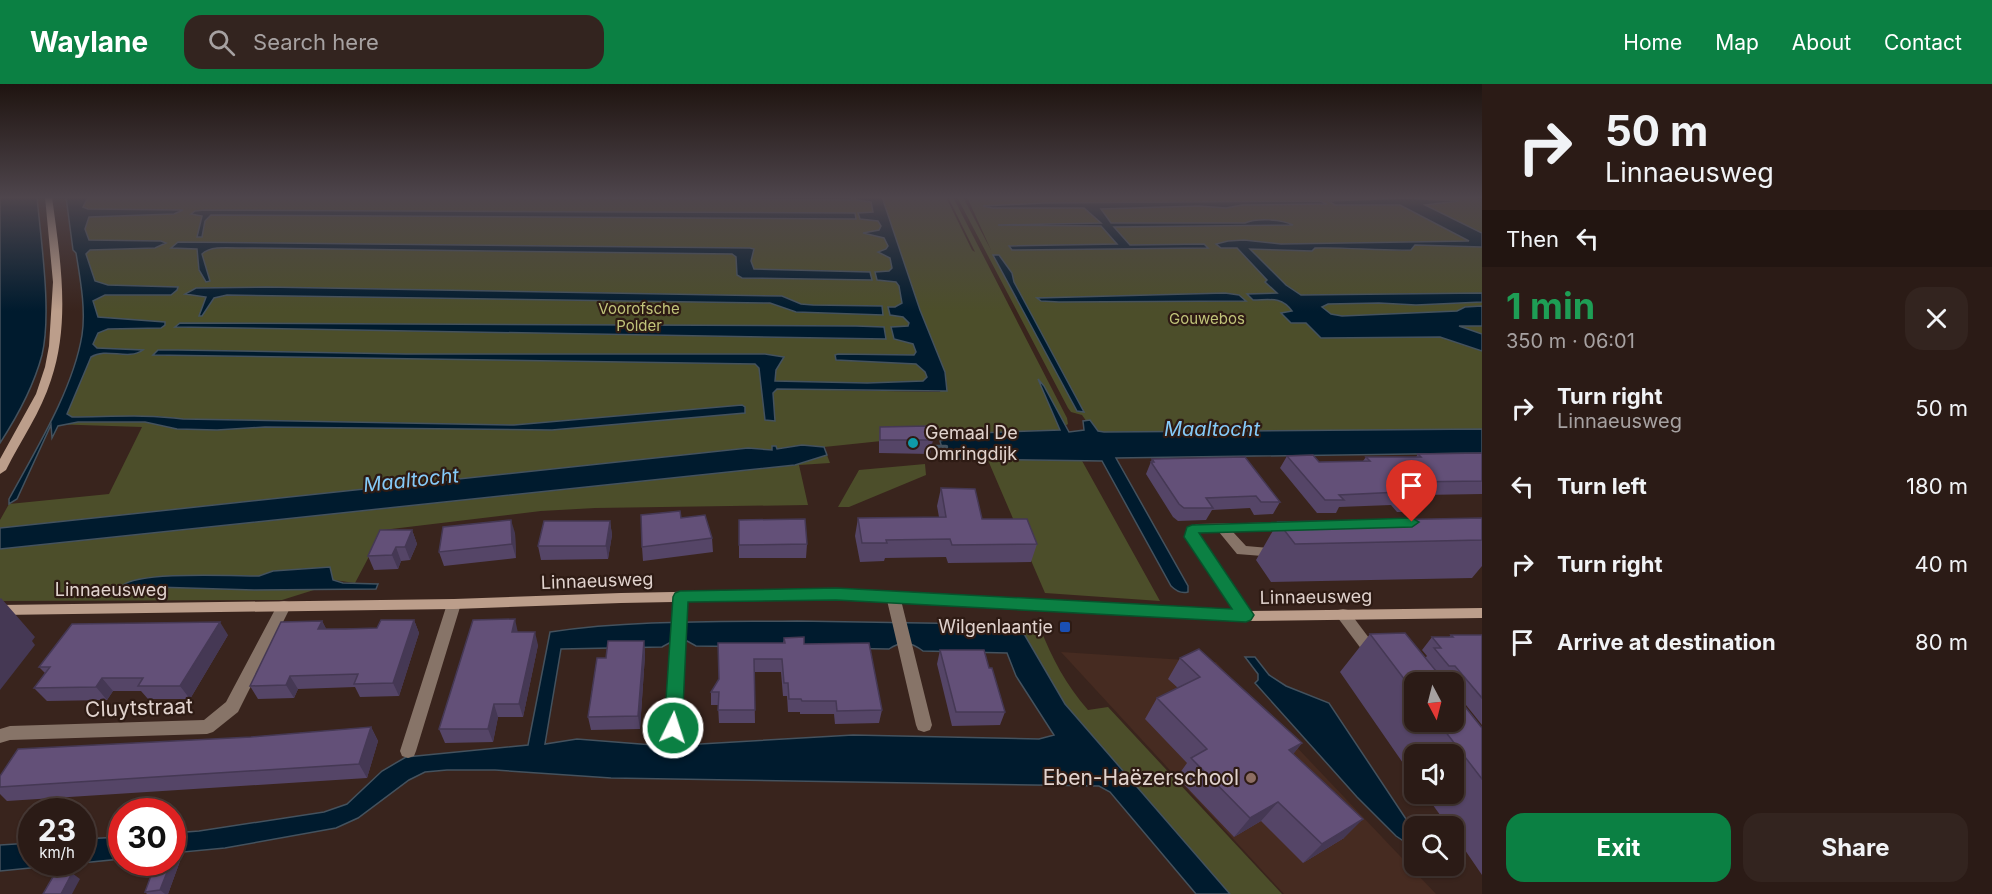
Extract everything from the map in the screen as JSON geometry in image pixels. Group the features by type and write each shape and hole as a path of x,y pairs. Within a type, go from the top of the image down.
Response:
{"street":[{"path":"0,470 37,400 52,357 59,314 52,235"},
{"path":"1246,615 1192,537 1192,531 1197,528 1302,525"},
{"path":"1223,528 1242,551 1293,552"},
{"name":"Linnaeusweg","path":"0,610 454,604 836,594 1246,615 1482,613"},
{"path":"673,728 680,597"},
{"path":"893,597 924,725"},
{"path":"408,751 454,604"},
{"name":"Cluytstraat","path":"0,736 10,733 207,727 232,706 284,606"},
{"path":"1343,614 1386,670"}],"shaded area":[{"name":"Eben-Haëzerschool","path":"1061,652 1216,662 1404,860 1404,876 1419,876 1436,894 1284,894"}],"green space":[{"name":"Voorofsche Polder","path":"79,235 891,235 942,386 945,372 920,310 895,235 965,235 975,252 967,235 972,235 1067,418 1068,424 1065,426 1067,430 958,433 824,447 802,445 777,449 776,446 773,450 748,448 0,528 0,520 9,504 109,494 142,427 49,424 76,377 89,293","holes":["768,384 941,387 940,392 777,389 773,393 775,421"]},
{"name":"Gouwebos","path":"977,235 983,235 991,250 984,235 1482,235 1482,438 1102,443 1082,415 1071,412"},
{"path":"827,455 830,463 799,465 808,505 541,511 383,530 355,583 333,580 330,568 273,571 259,576 151,577 122,585 254,590 317,589 282,600 0,601 0,549 795,465"},
{"path":"987,458 1081,459 1160,601 1045,593"},
{"path":"925,464 926,475 849,507 838,507 859,470"},
{"path":"1020,627 1040,628 1060,671 1088,710 1108,707 1282,894 1230,894 1065,704"}],"water":[{"path":"0,235 41,235 46,298 45,338 42,355 30,389 0,443"},
{"path":"71,235 87,235 89,240 161,241 166,243 155,248 90,250 86,254 95,281 108,285 178,287 171,295 105,295 93,301 98,317 165,322 165,325 161,328 108,329 98,333 93,344 97,348 143,350 131,354 104,353 91,357 67,414 72,417 142,416 183,419 514,425 742,405 745,407 745,413 552,430 265,427 217,430 177,429 145,422 78,422 58,426 52,438 51,425 17,499 9,504 9,499 62,398 77,356 82,335 83,315 76,253 73,250"},
{"path":"871,235 895,235 920,310 945,372 947,391 777,389 773,393 775,421 765,420 759,368 755,364 153,355 158,350 406,354 765,354 784,357 776,370 775,381 867,383 923,381 927,377 925,372 916,364 836,360 835,355 838,354 914,355 916,352 913,344 894,339 891,327 908,326 909,323 903,317 890,315 888,307 895,307 902,303 899,286 896,282 877,280 875,272 889,271 892,268 890,258 878,252 888,246 884,238"},
{"path":"1109,235 1121,235 1130,245 1204,244 1208,248 1012,250 1009,246 1117,244"},
{"path":"1457,235 1482,235 1482,247 1415,245 1411,250 1250,249 1286,285 1301,295 1482,293 1482,302 1416,305 1328,304 1322,307 1331,314 1342,316 1457,311 1465,307 1482,306 1482,326 1459,326 1482,334 1482,351 1440,337 1321,338 1306,323 1291,323 1281,313 1292,311 1284,303 1275,300 1253,300 1247,294 1277,293 1237,248 1221,248 1216,244 1244,240 1281,244 1469,241"},
{"path":"178,242 750,248 754,249 751,261 754,269 870,272 872,280 742,278 737,275 736,257 732,254 224,248 212,249 202,254 210,281 206,282 199,270 197,249 171,248"},
{"path":"993,255 999,255 1012,273 1014,282 1084,412 1077,411"},
{"path":"266,287 782,296 801,304 882,306 883,315 796,312 770,303 227,295 214,298 202,316 199,316 206,297 185,294 196,288"},
{"path":"1225,293 1239,295 1246,301 1059,302 1041,301 1037,298"},
{"path":"180,323 856,326 884,327 886,339 175,327"},
{"path":"1038,379 1069,432 1084,430 1083,421 1090,420 1098,431 1104,432 1482,429 1482,453 1116,458 1188,586 1188,592 1181,592 1171,586 1102,461 959,459 943,452 940,441 949,439 949,434 1060,430"},
{"path":"802,445 824,447 827,455 795,465 0,549 0,528 748,448 772,450 772,446 776,446 777,449"},
{"path":"330,567 333,580 343,583 378,584 376,589 254,590 122,586 131,581 165,576 259,576 273,571"},
{"path":"797,621 986,624 1020,627 1065,704 1230,894 1196,894 1110,792 1099,786 611,778 495,770 447,770 425,772 409,780 358,818 336,828 225,848 186,852 186,832 324,812 347,804 382,771 406,757 528,745 550,632 612,625","holes":["687,641 696,646 889,649 906,643 923,651 1007,653 1016,676 1054,735 1039,739 853,735 666,746 577,739 545,744 561,649 662,647 671,642"]},
{"path":"1245,657 1255,657 1269,675 1286,686 1329,703 1404,816 1404,841 1357,797 1255,683 1258,680 1258,674"},
{"path":"96,838 108,838 108,860 96,861"},
{"path":"18,844 18,869 0,871 0,845"}],"building":[{"path":"929,426 933,440 880,440 880,427"},
{"path":"1482,453 1482,481 1410,482 1426,499 1407,499 1400,492 1339,495 1344,500 1325,500 1287,456 1313,455 1319,462 1370,461 1366,457 1421,457 1418,454"},
{"path":"1245,457 1280,502 1261,502 1256,496 1206,498 1213,508 1184,508 1151,462 1154,462 1152,459"},
{"path":"941,488 975,489 982,519 1027,519 1037,544 952,545 950,539 886,540 887,543 862,543 858,518 946,517"},
{"path":"680,511 681,518 705,515 712,538 642,547 641,515"},
{"path":"1482,518 1482,540 1295,544 1278,522"},
{"path":"805,519 807,544 739,545 739,520"},
{"path":"511,520 512,544 439,552 443,527"},
{"path":"544,521 610,521 606,546 538,546"},
{"path":"380,530 412,530 405,547 396,547 392,555 368,556"},
{"path":"515,619 512,632 535,632 519,704 494,704 488,729 439,729 473,620"},
{"path":"381,620 414,620 393,683 354,684 358,674 290,676 286,685 250,686 281,622 322,621 318,629 345,629 377,628"},
{"path":"220,622 180,686 138,686 143,678 102,678 96,687 34,688 50,667 39,667 72,624"},
{"path":"1405,633 1437,672 1404,672 1404,679 1370,634"},
{"path":"1451,635 1482,635 1482,698 1464,677 1464,672 1460,672 1455,666 1449,666 1434,648 1441,648 1432,637 1453,637"},
{"path":"804,637 804,644 869,643 882,710 837,711 836,701 789,699 788,683 784,683 782,659 754,659 755,710 718,710 719,692 711,692 719,679 718,643 785,643 784,638"},
{"path":"608,641 644,641 638,716 588,717 597,658 606,658"},
{"path":"1199,649 1302,743 1289,750 1363,819 1322,844 1278,802 1250,818 1191,758 1207,749 1157,698 1200,677 1180,658"},
{"path":"940,650 984,650 989,668 992,668 1005,712 956,712"},
{"path":"1464,706 1482,728 1482,779 1464,756 1464,744 1455,744 1446,732 1464,732"},
{"path":"371,727 359,764 0,787 0,776 18,749 251,737"},
{"path":"53,876 70,876 61,894 43,894"},
{"path":"151,876 166,876 160,890 145,892"}],"waterway":[{"path":"925,447 946,447"}],"place":[{"name":"Gemaal De Omringdijk","path":"913,443"},
{"name":"Wilgenlaantje","path":"1065,627"},
{"name":"Eben-Haëzerschool","path":"1251,778"}],"route":[{"path":"673,728 680,597 836,594 1246,615 1192,537 1192,531 1197,528 1412,522"}],"water label":[{"name":"Maaltocht","path":"1212,429"},
{"name":"Maaltocht","path":"411,480"}]}
